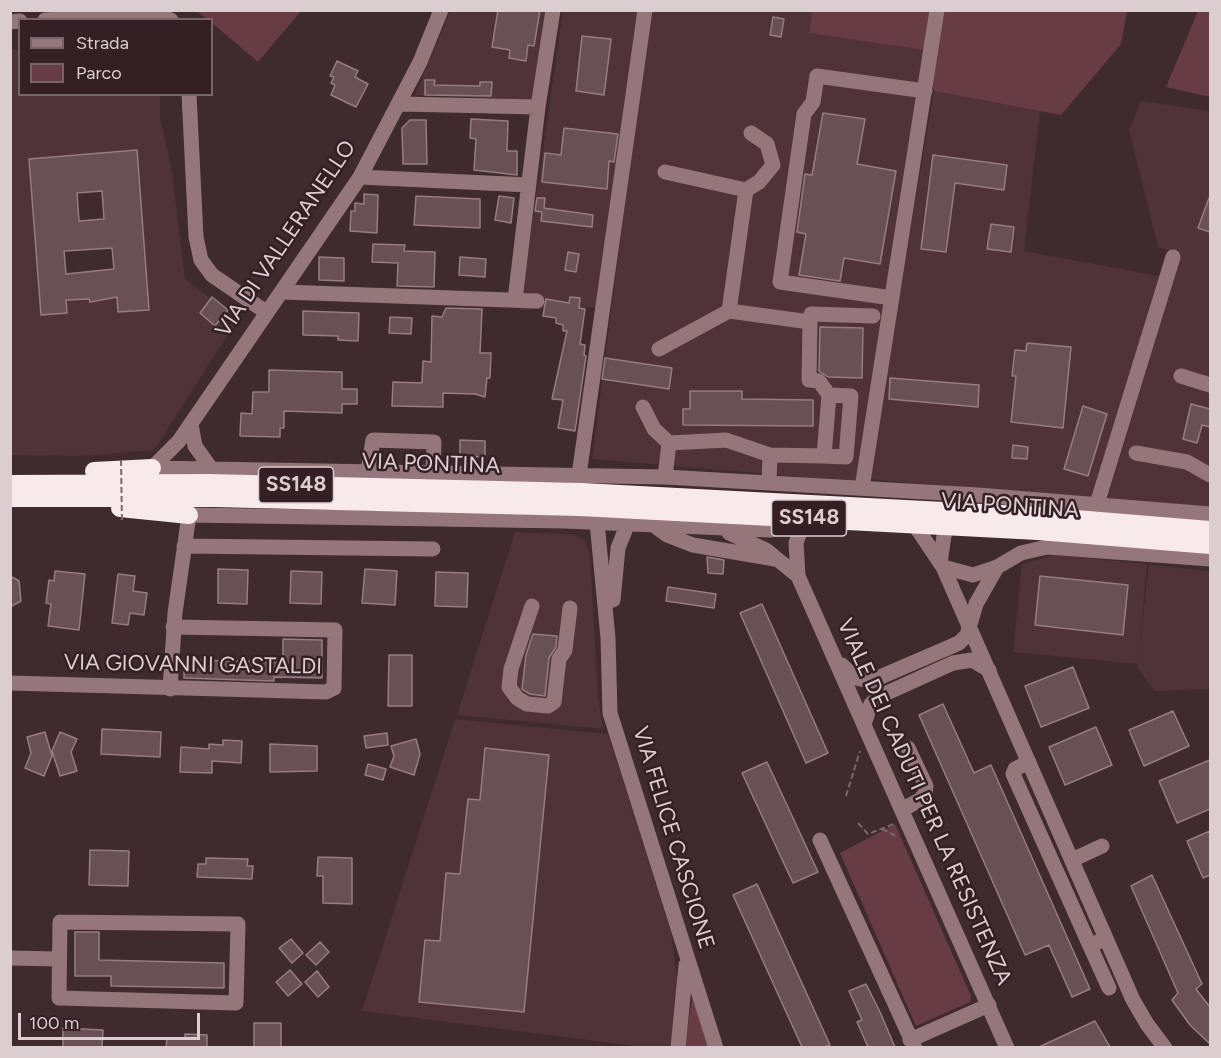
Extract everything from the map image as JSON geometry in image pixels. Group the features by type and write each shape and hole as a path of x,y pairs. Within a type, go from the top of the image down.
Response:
{"highway":[{"path":"10,477 152,468"},
{"name":"VIA PONTINA","path":"10,484 220,483 580,491 1038,524 1210,530"},
{"name":"VIA PONTINA","path":"10,500 580,491"},
{"path":"10,500 97,505 189,515"},
{"name":"VIA PONTINA","path":"1038,524 1210,544"}],"street":[{"name":"VIA DI VALLERANELLO","path":"152,468 174,446 191,424 360,177 420,62 441,10"},
{"path":"515,300 538,107 553,10"},
{"path":"580,491 645,10"},
{"path":"862,488 937,10"},
{"path":"76,18 155,13 166,18"},
{"path":"892,298 780,282 804,114 813,102 817,76 925,91"},
{"path":"189,96 196,237 201,260 212,276 266,312"},
{"path":"399,104 538,107"},
{"path":"665,172 746,190 759,182 773,165 766,144 751,133"},
{"path":"360,177 529,185"},
{"path":"729,311 746,190"},
{"name":"VIA PONTINA","path":"1097,504 1173,257"},
{"path":"283,292 537,301"},
{"path":"659,349 729,311 810,322"},
{"path":"824,456 829,395 819,381 809,380 811,315 873,316"},
{"path":"1181,376 1210,385"},
{"path":"643,407 654,429 669,443 726,440 770,455 846,457 850,396 829,395"},
{"path":"191,424 195,446 210,467"},
{"path":"848,437 869,440"},
{"path":"368,471 373,440 434,442 434,472"},
{"path":"665,477 669,443"},
{"path":"1136,453 1187,462 1210,475"},
{"path":"769,482 770,455"},
{"name":"VIA PONTINA","path":"152,468 210,467 434,472 580,491 665,477 978,495 1210,513"},
{"path":"798,484 808,495 808,514"},
{"path":"798,576 796,543 819,494 828,486"},
{"path":"884,489 911,519 941,565 970,625 1136,1005 1165,1047"},
{"path":"941,565 944,536 951,516 961,502 978,495"},
{"path":"170,689 174,627 189,515 597,522 776,530 792,526 808,514"},
{"name":"VIA FELICE CASCIONE","path":"597,522 608,639 610,713 716,1047"},
{"name":"VIA FELICE CASCIONE","path":"608,639 618,553 628,523"},
{"path":"652,524 667,535 693,544 780,560"},
{"path":"715,528 754,543 780,560 798,576"},
{"path":"184,546 433,549"},
{"name":"VIA PONTINA","path":"941,565 968,576 997,567 1021,552 1047,547 1210,560"},
{"name":"VIA PONTINA","path":"970,625 979,598 997,567"},
{"name":"VIALE DEI CADUTI PER LA RESISTENZA","path":"798,576 864,724 899,816 1007,1047"},
{"path":"532,606 511,669 509,687 517,698 526,704 549,706 554,702 559,659 565,650 570,608"},
{"path":"835,656 855,678 871,681 957,644 967,635 970,625"},
{"name":"VIA GIOVANNI GASTALDI","path":"10,683 329,692 335,686 335,630 174,627"},
{"path":"864,724 868,709 878,697 957,662 972,660 989,670"},
{"path":"899,816 925,795 926,786 909,748"},
{"path":"1029,762 1015,769 1013,774 1109,988"},
{"path":"820,840 912,1044 989,1005"},
{"path":"1072,860 1102,846"},
{"path":"60,922 238,924 236,1003 59,998 59,959 60,922"},
{"path":"1090,946 1106,938"},
{"path":"678,1047 687,956"},
{"path":"10,958 59,959"}],"path":[{"path":"121,460 122,524"},
{"path":"846,796 862,745"},
{"path":"858,823 868,834 882,829 899,816"},
{"path":"882,829 904,840"}],"shaded area":[{"path":"450,11 546,11 532,100 415,95"},
{"path":"563,11 638,11 596,307 520,310"},
{"path":"650,11 812,11 809,32 924,50 859,482 592,459"},
{"path":"10,50 18,50 18,96 160,96 160,118 171,166 185,279 238,319 154,450 81,456 11,455","holes":["137,151 149,309 119,312 117,297 90,302 89,299 66,300 67,313 41,315 29,159"]},
{"path":"934,91 1040,111 1024,251 1159,276 1092,499 868,479"},
{"path":"1141,101 1210,111 1210,508 1107,500 1181,254 1158,247 1129,130"},
{"path":"515,532 573,534 585,541 590,554 598,697 603,729 457,715"},
{"path":"1054,555 1147,564 1138,659 1149,565 1210,571 1210,689 1155,691 1138,669 1138,664 1013,652 1022,564"},
{"path":"455,719 608,734 671,932 678,986 672,1047 643,1047 362,1011"}],"green space":[{"path":"196,11 301,11 258,62 213,24 213,18 206,18"},
{"path":"812,11 931,11 924,50 809,33"},
{"path":"942,11 1127,11 1121,44 1061,115 934,91 931,82"},
{"path":"1198,11 1210,11 1210,97 1166,87"},
{"path":"895,824 971,996 970,1002 916,1026 840,853"},
{"path":"693,1000 709,1047 684,1048"}],"building":[{"path":"498,10 540,10 534,46 528,45 526,61 509,58 510,50 492,47"},
{"path":"773,17 784,19 781,37 770,35"},
{"path":"582,36 611,39 604,95 576,91"},
{"path":"337,61 358,71 355,77 368,84 356,107 331,95 335,85 331,83 334,77 330,76"},
{"path":"425,80 435,80 434,85 480,86 480,82 492,82 491,96 425,95"},
{"path":"823,113 865,119 857,164 896,171 880,264 844,258 840,281 799,275 806,234 797,232 805,174 812,175"},
{"path":"471,119 508,121 507,151 517,151 517,175 474,170 476,139 470,138"},
{"path":"410,120 426,120 427,164 403,164 402,128"},
{"path":"564,128 618,134 614,162 609,161 607,189 542,182 545,153 561,155"},
{"path":"137,150 149,310 118,312 117,297 90,302 89,299 66,300 67,313 41,315 29,159","holes":["102,191 104,219 79,221 77,193","112,248 114,269 66,274 64,251"]},
{"path":"933,155 1007,165 1004,190 955,183 946,252 921,249"},
{"path":"364,194 378,195 377,233 350,231 351,211 355,211 355,203 364,204"},
{"path":"416,196 480,199 480,228 414,225"},
{"path":"499,196 514,198 511,223 495,220"},
{"path":"537,198 545,198 544,208 593,215 592,227 541,221 542,212 535,211"},
{"path":"1210,198 1210,232 1198,228"},
{"path":"991,224 1014,227 1011,252 987,249"},
{"path":"373,244 405,245 404,251 435,252 434,287 397,286 398,263 372,262"},
{"path":"568,252 579,254 576,272 565,270"},
{"path":"319,257 344,258 344,281 319,280"},
{"path":"460,257 486,259 485,277 459,275"},
{"path":"212,297 228,310 215,326 200,313"},
{"path":"570,297 580,298 579,308 585,309 580,344 585,345 584,355 586,356 575,431 558,428 563,400 552,399 567,331 563,331 563,325 556,323 556,318 543,316 546,299 569,303"},
{"path":"446,308 482,309 480,353 491,353 490,378 487,378 485,397 475,394 443,393 443,407 392,406 393,382 422,383 423,361 431,362 432,316 442,317"},
{"path":"303,311 359,313 358,341 338,340 338,336 303,335"},
{"path":"390,317 412,318 411,334 389,333"},
{"path":"820,327 863,328 862,378 828,377 819,371"},
{"path":"1027,343 1071,347 1063,428 1011,422 1016,376 1012,376 1015,350 1026,351"},
{"path":"605,358 672,368 669,389 602,379"},
{"path":"269,370 342,372 342,389 357,389 357,404 342,404 342,413 284,411 284,428 280,428 280,437 240,436 241,413 252,414 253,392 269,392"},
{"path":"890,378 979,385 978,407 889,399"},
{"path":"690,391 742,391 742,399 813,400 813,426 683,425 683,409 690,409"},
{"path":"1191,404 1210,409 1210,427 1202,425 1197,443 1183,439"},
{"path":"1083,406 1107,414 1088,476 1064,469"},
{"path":"460,440 485,441 485,457 460,456"},
{"path":"1013,445 1028,447 1027,459 1012,458"},
{"path":"707,557 724,560 723,574 708,573"},
{"path":"218,569 248,570 247,604 218,603"},
{"path":"365,569 397,571 395,605 362,603"},
{"path":"55,571 85,574 79,630 48,626 51,604 46,603 49,580 54,581"},
{"path":"291,571 322,572 321,604 290,603"},
{"path":"436,572 468,573 467,607 435,606"},
{"path":"118,574 135,576 133,591 147,593 144,615 130,613 128,625 112,623"},
{"path":"10,576 19,581 21,601 10,607"},
{"path":"1040,576 1128,585 1123,635 1035,625"},
{"path":"668,587 716,594 714,608 666,601"},
{"path":"762,604 828,753 806,763 740,613"},
{"path":"533,634 557,636 556,647 549,658 545,696 530,694 522,689 526,655"},
{"path":"283,639 322,640 322,678 274,677 274,681 184,678 184,660 283,662"},
{"path":"389,655 412,655 412,706 388,706"},
{"path":"1073,667 1089,708 1041,727 1025,686"},
{"path":"943,704 974,773 991,765 1090,989 1072,997 1049,945 1025,955 919,715"},
{"path":"1173,711 1189,746 1144,766 1129,730"},
{"path":"1096,727 1112,765 1065,785 1049,747"},
{"path":"102,729 161,732 160,757 101,754"},
{"path":"45,732 52,756 44,776 25,768 31,753 27,737"},
{"path":"60,732 77,739 71,752 77,771 60,776 52,751"},
{"path":"387,733 388,745 366,748 364,736"},
{"path":"416,739 420,754 414,775 390,767 394,756 391,746"},
{"path":"223,740 242,741 241,763 212,761 212,773 180,772 181,747 209,749 209,744 223,745"},
{"path":"270,744 317,746 317,771 270,772"},
{"path":"485,748 549,755 524,1012 419,1002 425,940 440,941 446,873 460,874 468,799 480,800"},
{"path":"1210,760 1210,809 1177,823 1159,781"},
{"path":"767,762 818,872 793,883 742,773"},
{"path":"368,764 386,769 383,780 365,775"},
{"path":"1210,831 1210,875 1203,878 1187,841"},
{"path":"90,850 129,851 128,886 89,885"},
{"path":"318,857 352,858 352,904 323,903 323,876 317,876"},
{"path":"206,858 248,859 247,866 253,866 252,879 197,877 198,864 206,864"},
{"path":"1152,875 1202,984 1196,989 1210,1007 1210,1044 1190,1025 1172,1000 1178,993 1131,886"},
{"path":"757,884 830,1045 802,1047 733,895"},
{"path":"75,932 99,932 99,960 224,963 224,988 111,986 111,976 75,976"},
{"path":"291,939 303,953 292,963 279,948"},
{"path":"320,942 329,952 316,965 306,955"},
{"path":"290,970 302,984 288,996 276,982"},
{"path":"317,971 329,987 318,997 305,982"},
{"path":"866,984 895,1047 868,1047 857,1022 862,1020 849,991"},
{"path":"1095,1021 1110,1047 1039,1047"},
{"path":"254,1023 281,1023 281,1047 254,1047"},
{"path":"63,1028 103,1030 102,1047 63,1047"},
{"path":"185,1034 207,1035 207,1047 166,1047 167,1038 185,1039"}]}
